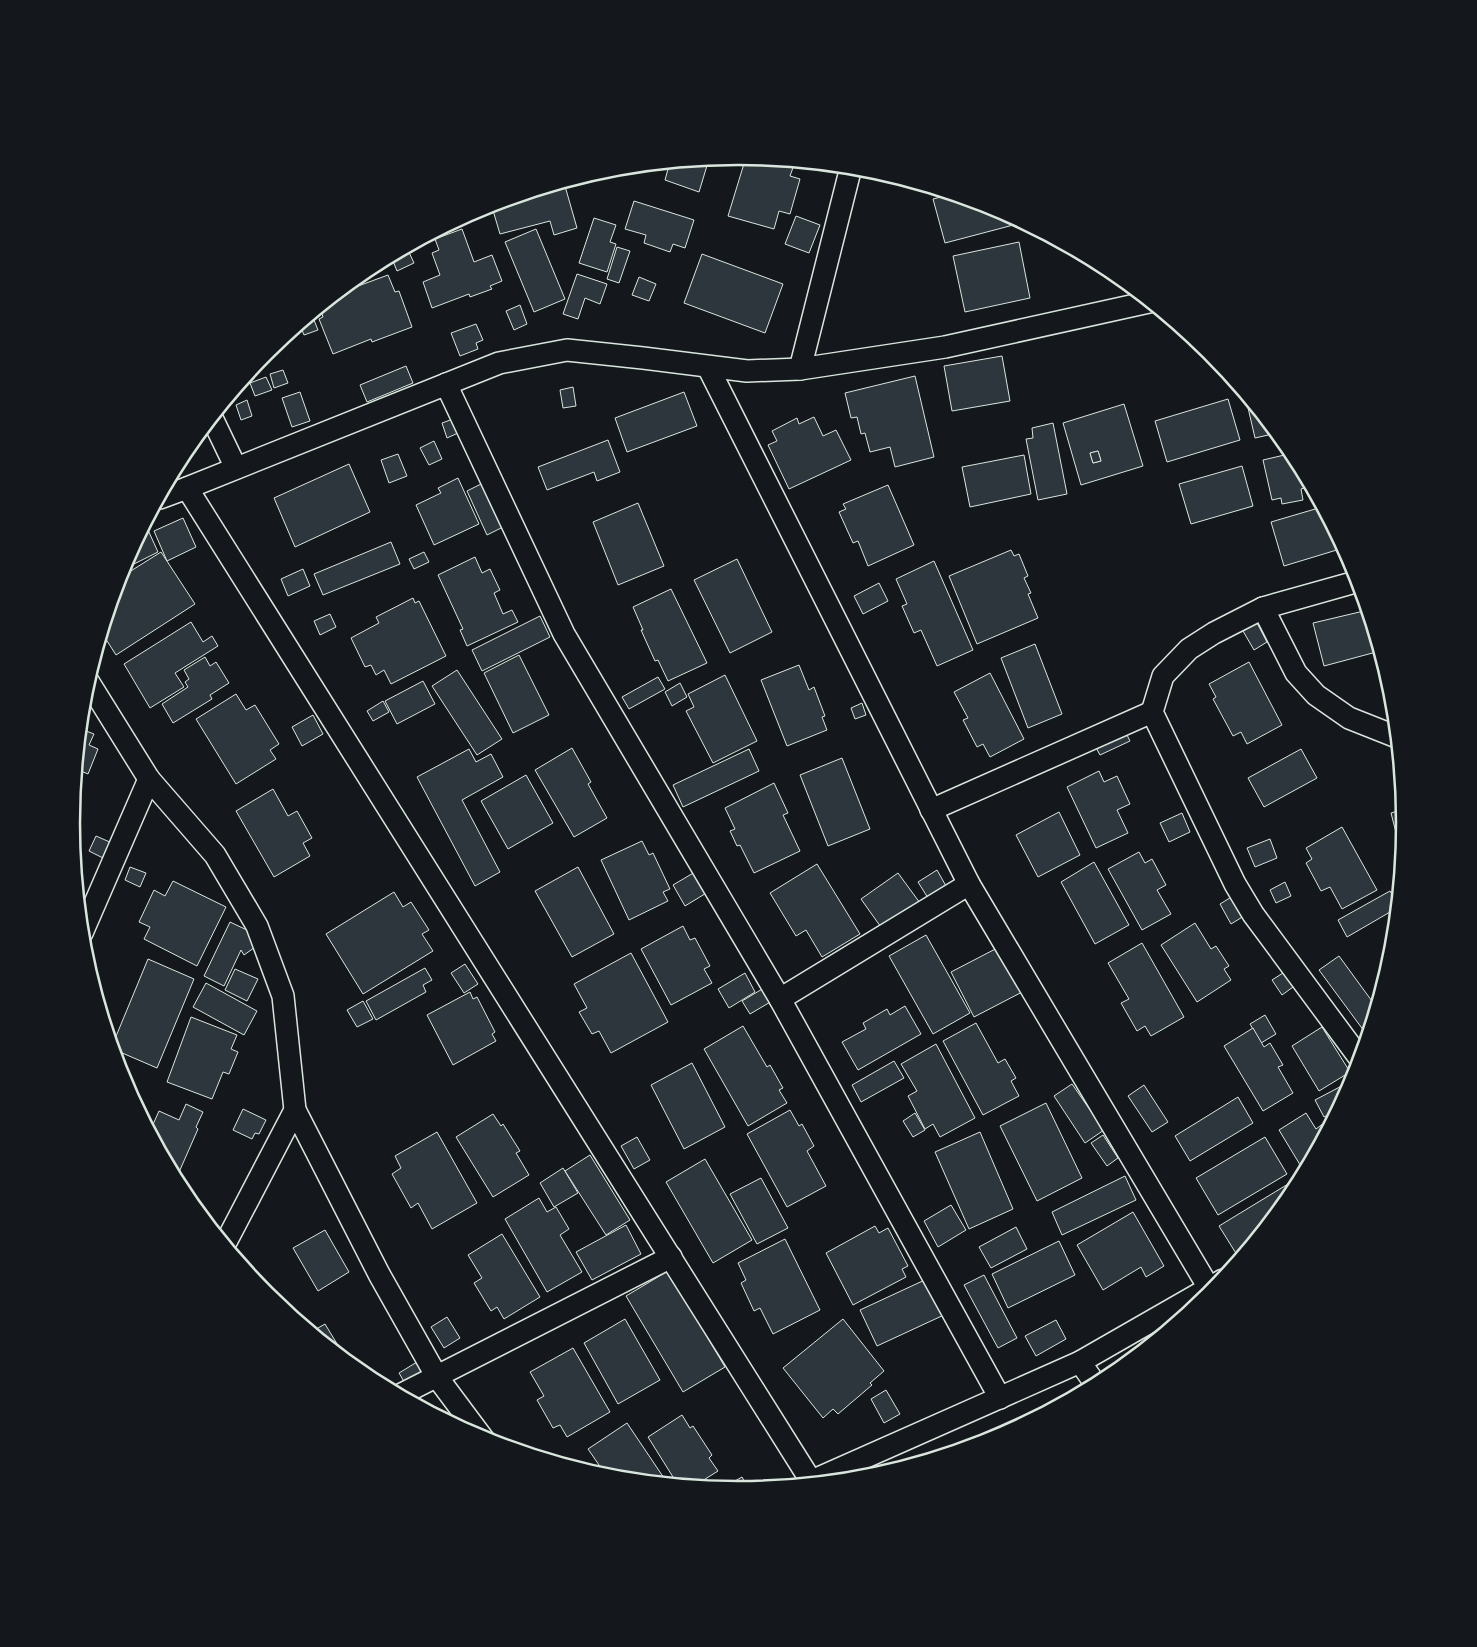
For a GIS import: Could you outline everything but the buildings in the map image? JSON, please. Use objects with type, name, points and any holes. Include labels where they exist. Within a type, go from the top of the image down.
[{"type":"street","points":[[800,368],[848,175]]},
{"type":"street","points":[[167,495],[499,364],[567,350],[747,371],[800,368],[945,347],[1142,304]]},
{"type":"street","points":[[708,367],[969,884],[1213,1279]]},
{"type":"street","points":[[446,384],[564,634],[780,999],[1000,1398]]},
{"type":"street","points":[[215,424],[236,468]]},
{"type":"street","points":[[187,488],[671,1257],[805,1478]]},
{"type":"street","points":[[1351,583],[1264,608],[1214,633],[1189,649],[1163,676],[1152,712],[1235,884],[1253,914],[1355,1053]]},
{"type":"street","points":[[1264,608],[1296,673],[1316,695],[1349,718],[1390,733]]},
{"type":"street","points":[[94,691],[149,779],[215,855],[257,926],[283,996],[295,1110],[380,1274],[437,1377],[473,1426]]},
{"type":"street","points":[[931,810],[1152,712]]},
{"type":"street","points":[[88,920],[149,779]]},
{"type":"street","points":[[780,999],[969,884]]},
{"type":"street","points":[[228,1239],[295,1110]]},
{"type":"street","points":[[406,1392],[671,1257]]},
{"type":"street","points":[[854,1471],[1000,1398],[1080,1362],[1199,1294]]},
{"type":"street","points":[[1080,1362],[1092,1379]]}]
